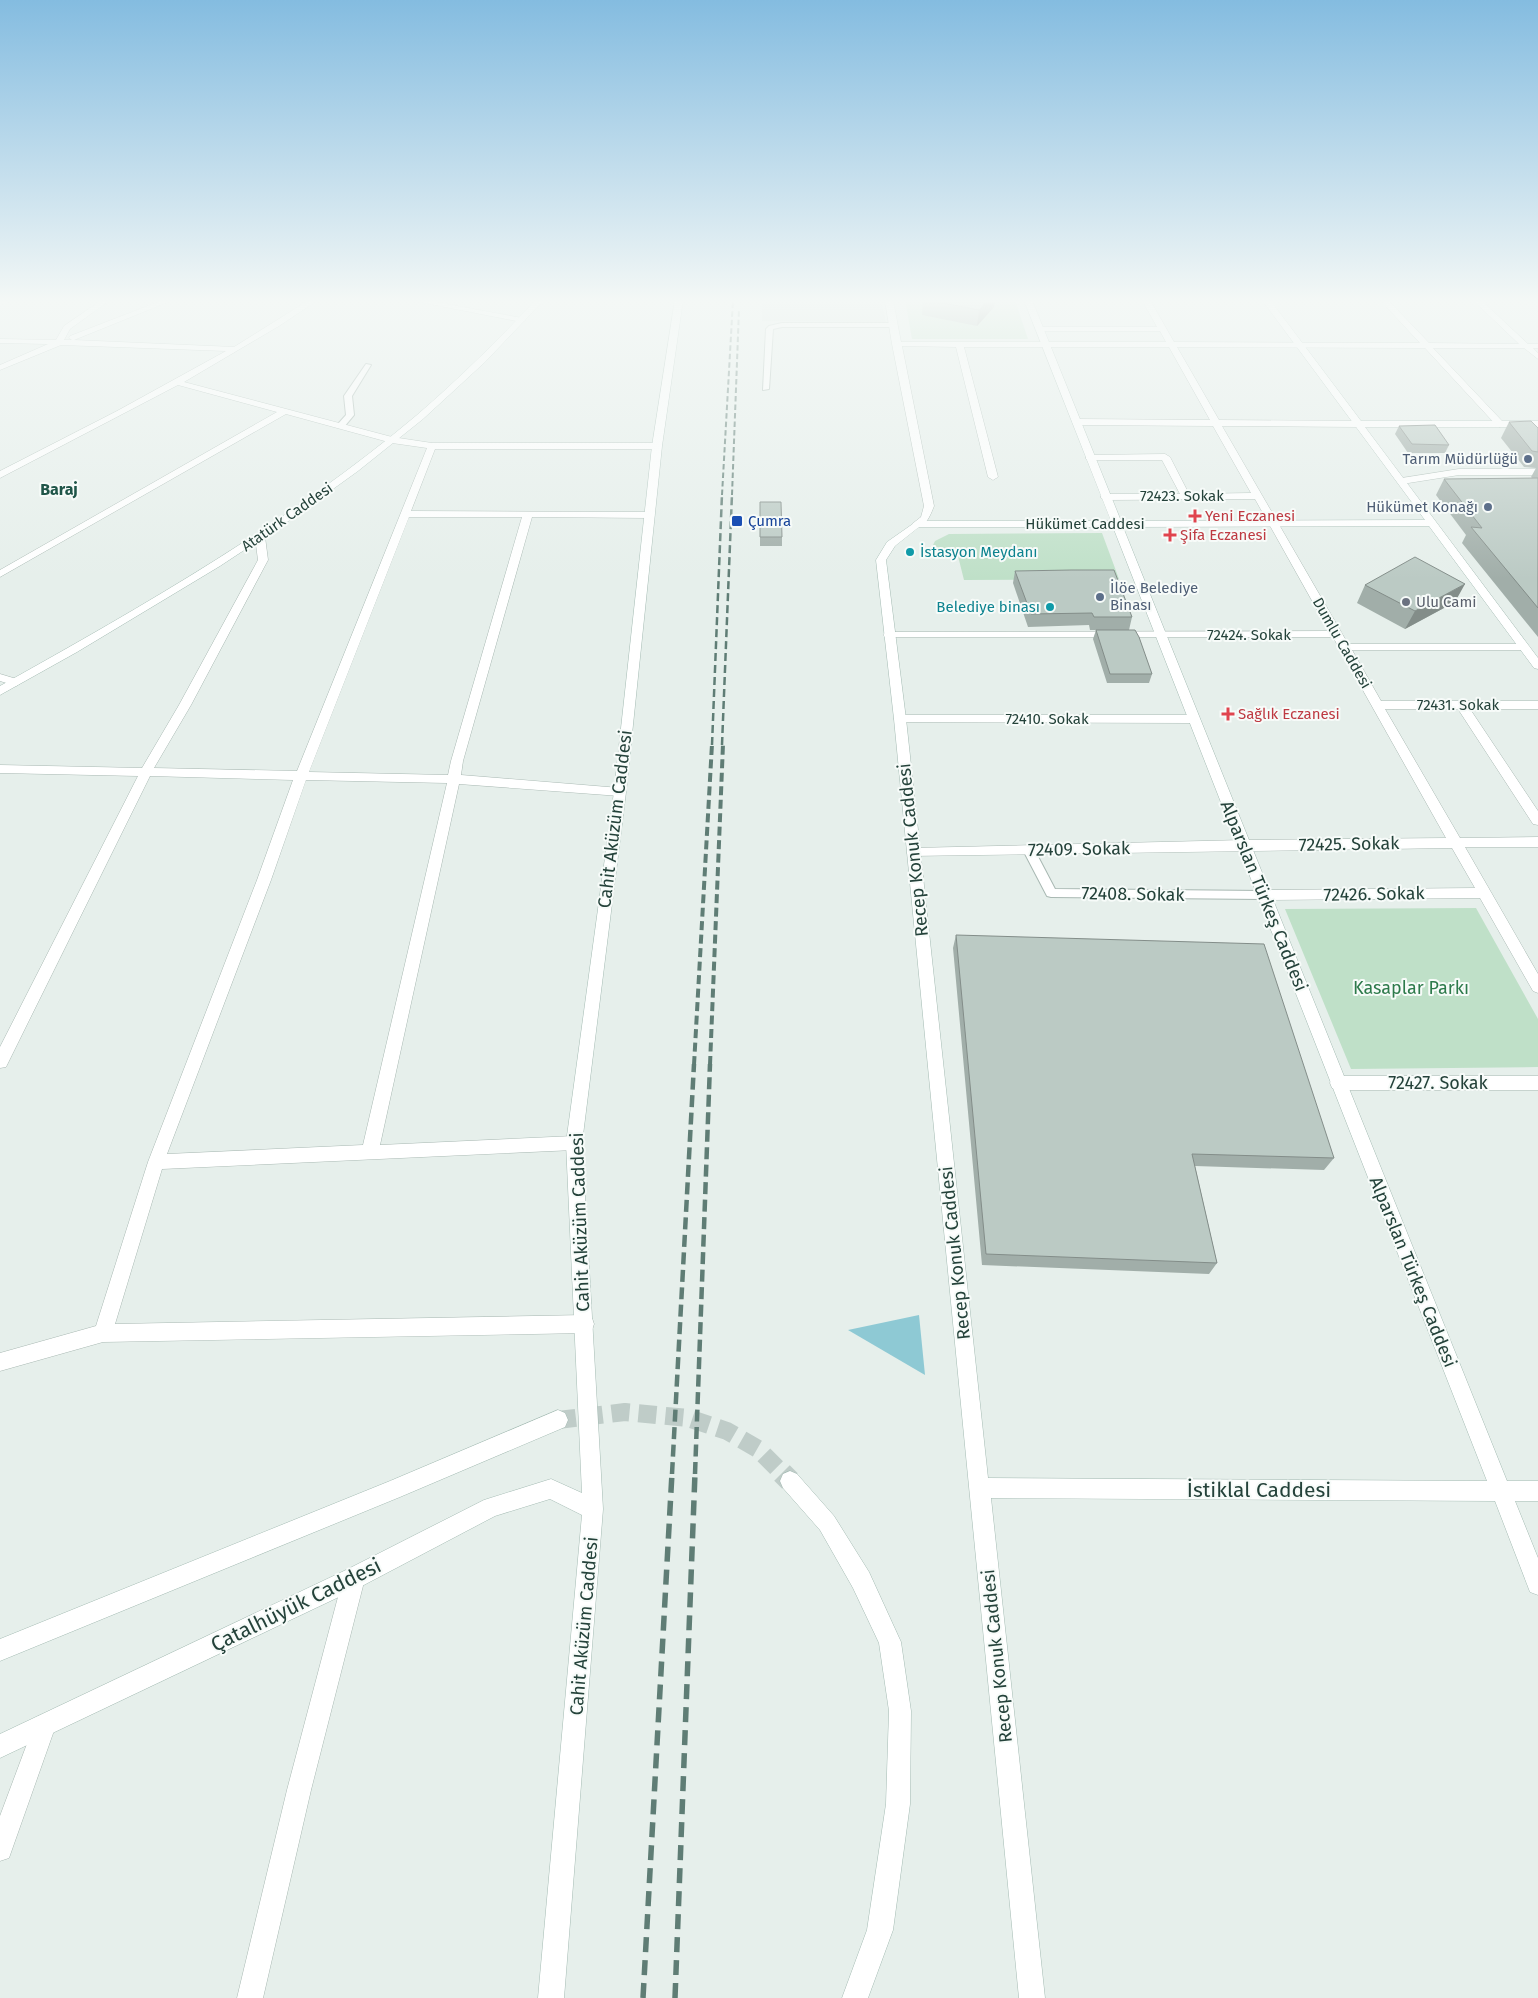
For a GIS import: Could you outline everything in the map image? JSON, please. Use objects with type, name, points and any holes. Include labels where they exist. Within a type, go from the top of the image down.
[{"type":"street","points":[[0,475],[154,393]]},
{"type":"street","points":[[218,393],[392,440],[432,446],[657,446]]},
{"type":"street","name":"Atatürk Caddesi","points":[[0,691],[134,615],[260,537],[392,440],[445,393]]},
{"type":"street","name":"Cahit Aküzüm Caddesi","points":[[551,1998],[593,1509],[585,1324],[577,1225],[574,1143],[620,792],[657,446],[665,393]]},
{"type":"street","points":[[906,393],[929,506],[925,518],[917,524]]},
{"type":"street","points":[[971,393],[992,477]]},
{"type":"street","name":"Alparslan Türkeş Caddesi","points":[[1065,393],[1263,896],[1538,1584]]},
{"type":"street","name":"Dumlu Caddesi","points":[[1199,393],[1538,987]]},
{"type":"street","points":[[1336,393],[1536,662]]},
{"type":"street","points":[[1471,393],[1500,424]]},
{"type":"street","points":[[0,574],[285,411]]},
{"type":"street","points":[[1076,422],[1538,424]]},
{"type":"street","points":[[103,1333],[156,1162],[264,880],[301,776],[432,446]]},
{"type":"street","points":[[1090,457],[1165,457],[1186,496]]},
{"type":"street","points":[[1402,481],[1459,472],[1538,472]]},
{"type":"street","name":"72423. Sokak","points":[[1105,497],[1259,496]]},
{"type":"street","points":[[405,514],[650,515]]},
{"type":"street","points":[[370,1152],[454,779],[456,761],[528,514]]},
{"type":"street","name":"Hükümet Caddesi","points":[[917,524],[1433,523]]},
{"type":"street","name":"Recep Konuk Caddesi","points":[[917,524],[891,544],[880,560],[900,720],[1032,1998]]},
{"type":"street","points":[[0,1062],[146,772],[185,705],[263,560],[260,537]]},
{"type":"street","name":"72424. Sokak","points":[[889,635],[1337,634]]},
{"type":"street","points":[[1344,647],[1524,647]]},
{"type":"street","points":[[0,677],[16,682]]},
{"type":"street","name":"72431. Sokak","points":[[1377,705],[1538,705]]},
{"type":"street","points":[[1462,705],[1538,821]]},
{"type":"street","name":"72410. Sokak","points":[[900,720],[1193,719]]},
{"type":"street","points":[[2,772],[146,772],[454,779],[620,792]]},
{"type":"street","name":"72425. Sokak","points":[[1244,845],[1538,842]]},
{"type":"street","name":"72409. Sokak","points":[[914,853],[1244,845]]},
{"type":"street","name":"72426. Sokak","points":[[1263,896],[1485,893]]},
{"type":"street","name":"72427. Sokak","points":[[1338,1083],[1538,1083]]},
{"type":"street","points":[[156,1162],[574,1143]]},
{"type":"street","points":[[0,1362],[103,1333],[585,1324]]},
{"type":"street","points":[[0,1650],[393,1490],[558,1420]]},
{"type":"street","points":[[790,1481],[827,1523],[861,1580],[890,1642],[900,1711],[898,1804],[880,1930],[855,1998]]},
{"type":"street","name":"İstiklal Caddesi","points":[[980,1488],[1538,1491]]},
{"type":"street","name":"Çatalhüyük Caddesi","points":[[0,1746],[354,1578],[491,1507],[551,1489],[593,1509]]},
{"type":"street","points":[[250,1998],[299,1790],[354,1578]]},
{"type":"street","points":[[0,1849],[45,1725]]},
{"type":"lane","points":[[341,425],[350,415],[348,396],[350,393]]},
{"type":"lane","name":"72408. Sokak","points":[[1029,850],[1051,893],[1263,896]]},
{"type":"green space","points":[[1102,533],[1119,579],[964,580],[958,556],[929,553],[935,541],[949,534]]},
{"type":"green space","name":"Kasaplar Parkı","points":[[1476,908],[1538,1019],[1538,1067],[1351,1069],[1285,909]]},
{"type":"water","points":[[919,1315],[925,1375],[848,1330]]},
{"type":"building","points":[[1531,421],[1538,428],[1538,452],[1532,451],[1509,422]]},
{"type":"building","points":[[1435,425],[1449,445],[1412,444],[1399,426]]},
{"type":"building","points":[[1538,478],[1538,608],[1471,527],[1482,528],[1444,479]]},
{"type":"building","name":"Çumra","points":[[760,502],[781,502],[782,537],[760,537]]},
{"type":"building","points":[[1415,557],[1465,584],[1415,611],[1365,585]]},
{"type":"building","points":[[1114,570],[1132,617],[1094,617],[1092,613],[1031,614],[1015,571]]},
{"type":"building","points":[[1096,630],[1135,630],[1152,674],[1110,674]]},
{"type":"building","points":[[956,935],[1264,944],[1334,1158],[1192,1154],[1217,1263],[986,1254]]},
{"type":"tunnel","points":[[558,1420],[625,1412],[688,1418],[727,1431],[758,1449],[790,1481]]},
{"type":"railway","points":[[722,495],[728,393]]},
{"type":"railway","points":[[732,495],[736,393]]},
{"type":"railway","points":[[712,745],[722,494]]},
{"type":"railway","points":[[722,745],[732,494]]},
{"type":"railway","points":[[694,1065],[712,744]]},
{"type":"railway","points":[[710,1065],[723,744]]},
{"type":"railway","points":[[672,1474],[694,1064]]},
{"type":"railway","points":[[695,1474],[710,1064]]},
{"type":"railway","points":[[643,1998],[672,1473]]},
{"type":"railway","points":[[675,1998],[695,1473]]},
{"type":"place","name":"Tarım Müdürlüğü","points":[[1528,459]]},
{"type":"place","name":"Hükümet Konağı","points":[[1488,507]]},
{"type":"place","name":"Yeni Eczanesi","points":[[1195,516]]},
{"type":"place","name":"Çumra","points":[[737,521]]},
{"type":"place","name":"Şifa Eczanesi","points":[[1170,535]]},
{"type":"place","name":"İstasyon Meydanı","points":[[910,552]]},
{"type":"place","name":"İlöe Belediye Binası","points":[[1100,597]]},
{"type":"place","name":"Ulu Cami","points":[[1406,602]]},
{"type":"place","name":"Belediye binası","points":[[1050,607]]},
{"type":"place","name":"Sağlık Eczanesi","points":[[1228,714]]},
{"type":"district","name":"Baraj","points":[[59,489]]}]
